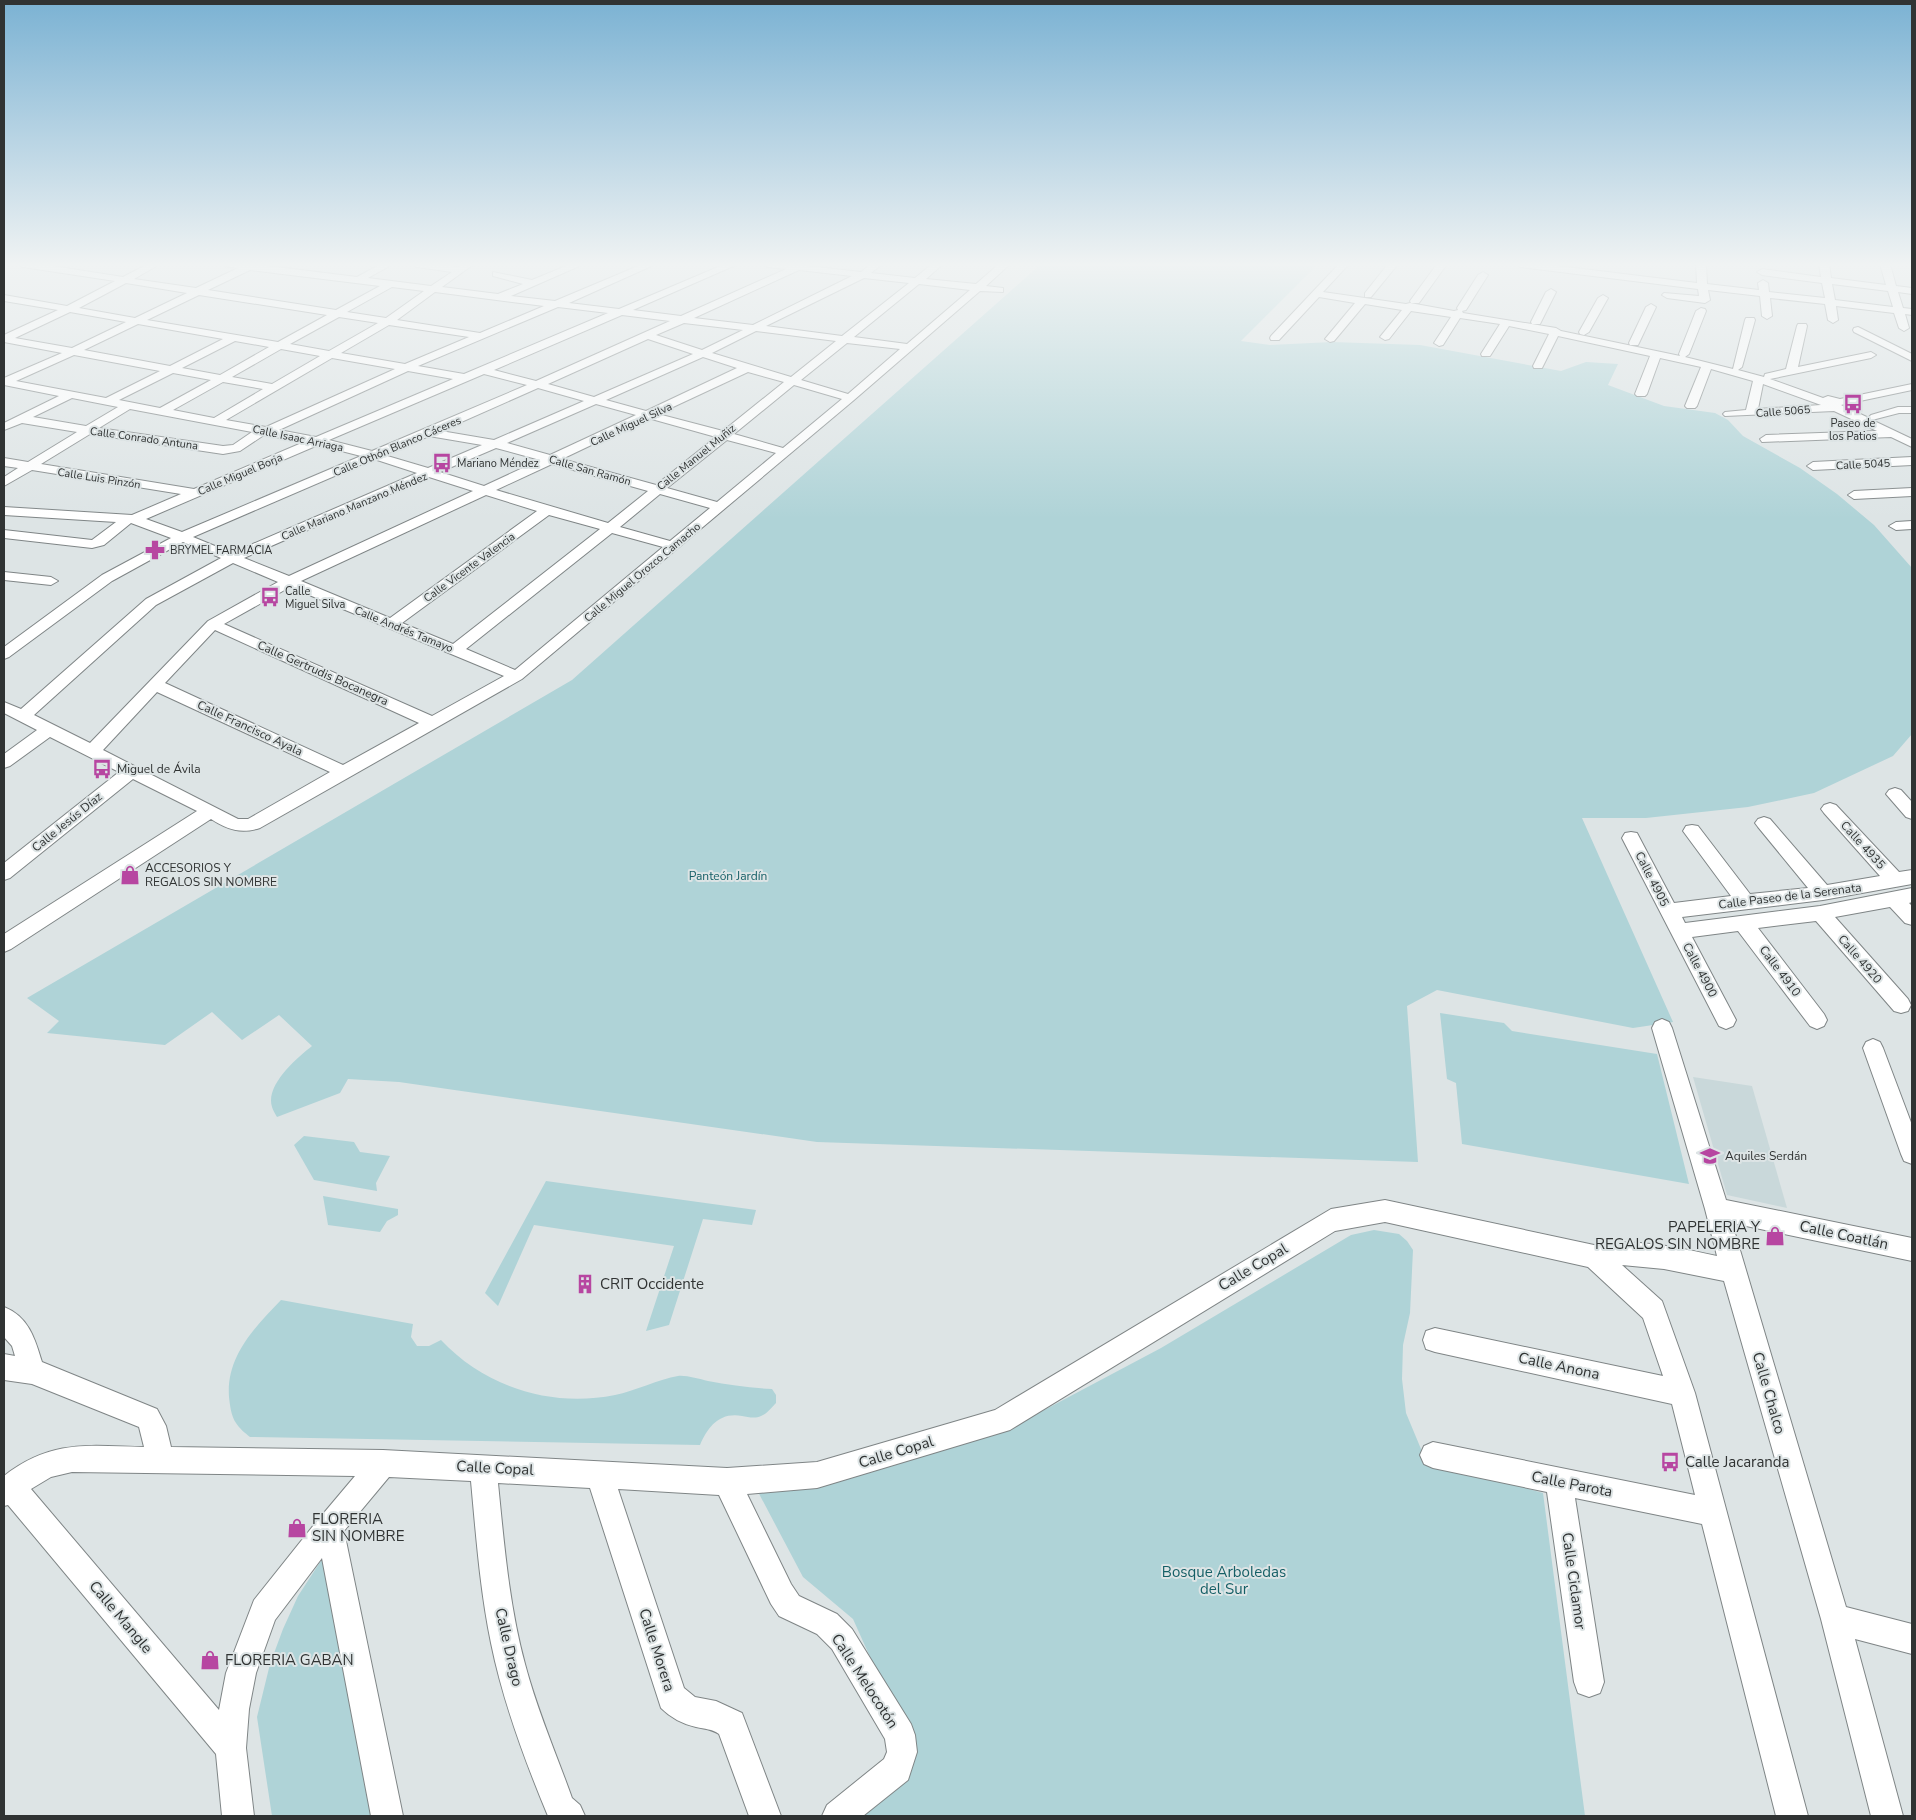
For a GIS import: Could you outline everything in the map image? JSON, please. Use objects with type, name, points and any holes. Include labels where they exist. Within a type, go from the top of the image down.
[{"type":"street","points":[[56,349],[274,388]]},
{"type":"street","points":[[4,382],[78,349]]},
{"type":"street","points":[[109,401],[211,349]]},
{"type":"street","points":[[163,411],[274,349]]},
{"type":"street","points":[[304,349],[466,378]]},
{"type":"street","points":[[218,422],[341,349]]},
{"type":"street","name":"Calle Conrado Antuna","points":[[21,419],[229,450],[265,431],[451,349]]},
{"type":"street","name":"Calle Miguel Borja","points":[[131,519],[533,349]]},
{"type":"street","name":"Calle Othón Blanco Cáceres","points":[[4,654],[107,578],[182,537],[376,456],[616,349]]},
{"type":"street","points":[[687,349],[850,398]]},
{"type":"street","name":"Calle Mariano Manzano Méndez","points":[[23,716],[151,602],[232,558],[432,473],[712,349]]},
{"type":"street","name":"Calle Manuel Muñiz","points":[[455,650],[610,528],[831,349]]},
{"type":"street","name":"Calle Miguel Orozco Camacho","points":[[211,811],[236,826],[244,827],[254,824],[517,676],[907,349]]},
{"type":"street","points":[[1486,354],[1489,349]]},
{"type":"street","points":[[1538,366],[1547,349]]},
{"type":"street","points":[[1637,349],[1764,378],[1874,416],[1912,434]]},
{"type":"street","points":[[1661,349],[1737,367],[1793,391],[1834,402],[1912,443]]},
{"type":"street","points":[[1684,354],[1686,349]]},
{"type":"street","points":[[1737,367],[1742,349]]},
{"type":"street","points":[[1791,372],[1797,349]]},
{"type":"street","points":[[1895,349],[1912,358]]},
{"type":"street","points":[[1641,394],[1656,353]]},
{"type":"street","points":[[1764,378],[1854,355],[1871,355]]},
{"type":"street","points":[[1691,406],[1707,365]]},
{"type":"street","name":"Calle Miguel Silva","points":[[92,751],[214,624],[288,582],[747,368]]},
{"type":"street","points":[[483,370],[785,452]]},
{"type":"street","points":[[1750,413],[1764,378]]},
{"type":"street","name":"Calle 5065","points":[[1729,414],[1834,402],[1912,379]]},
{"type":"street","name":"Calle Isaac Arriaga","points":[[4,382],[318,441],[376,456],[547,510],[673,546]]},
{"type":"street","points":[[1834,402],[1912,387]]},
{"type":"street","points":[[4,427],[72,394]]},
{"type":"street","points":[[4,482],[129,404]]},
{"type":"street","points":[[1874,416],[1898,410],[1912,410]]},
{"type":"street","name":"Calle San Ramón","points":[[430,432],[496,444],[720,507]]},
{"type":"street","points":[[1766,439],[1894,434]]},
{"type":"street","name":"Calle 5045","points":[[1813,466],[1912,461]]},
{"type":"street","name":"Calle Luis Pinzón","points":[[4,462],[195,493]]},
{"type":"street","points":[[1854,495],[1912,492]]},
{"type":"street","name":"Calle Vicente Valencia","points":[[391,624],[547,510]]},
{"type":"street","points":[[4,522],[10,511]]},
{"type":"street","name":"Calle Andrés Tamayo","points":[[10,511],[131,519],[182,537],[517,676]]},
{"type":"street","points":[[4,534],[92,544],[99,542],[131,519]]},
{"type":"street","points":[[1896,526],[1912,525]]},
{"type":"street","points":[[4,576],[51,581]]},
{"type":"street","name":"Calle Gertrudis Bocanegra","points":[[214,624],[432,723]]},
{"type":"street","name":"Calle Francisco Ayala","points":[[156,685],[344,772]]},
{"type":"street","points":[[4,707],[211,811]]},
{"type":"street","points":[[4,762],[49,729]]},
{"type":"street","name":"Calle Jesús Díaz","points":[[4,874],[131,771]]},
{"type":"street","points":[[1895,794],[1912,813]]},
{"type":"street","name":"Calle 4935","points":[[1830,809],[1904,888]]},
{"type":"street","points":[[4,944],[211,811]]},
{"type":"street","points":[[1764,823],[1822,894]]},
{"type":"street","points":[[1692,832],[1745,901]]},
{"type":"street","name":"Calle 4905","points":[[1631,838],[1673,920]]},
{"type":"street","points":[[1904,888],[1912,918]]},
{"type":"street","name":"Calle Paseo de la Serenata","points":[[1673,920],[1745,901],[1904,888]]},
{"type":"street","name":"Calle Paseo de la Serenata","points":[[1673,920],[1743,923],[1820,913],[1904,888]]},
{"type":"street","name":"Calle 4920","points":[[1820,913],[1901,1006]]},
{"type":"street","name":"Calle 4900","points":[[1673,920],[1726,1020]]},
{"type":"street","name":"Calle 4910","points":[[1743,923],[1817,1020]]},
{"type":"street","name":"Calle Chalco","points":[[1662,1028],[1717,1209],[1733,1271],[1835,1618],[1887,1816]]},
{"type":"street","points":[[1873,1048],[1912,1154]]},
{"type":"street","name":"Calle Coatlán","points":[[1717,1209],[1912,1249]]},
{"type":"street","name":"Calle Copal","points":[[7,1490],[46,1466],[60,1460],[383,1463],[727,1482],[817,1475],[1002,1420],[1331,1220],[1385,1211],[1594,1257],[1613,1252],[1631,1252],[1733,1271]]},
{"type":"street","points":[[1594,1257],[1642,1298],[1653,1310],[1682,1393],[1792,1816]]},
{"type":"street","points":[[4,1319],[23,1339],[32,1371]]},
{"type":"street","name":"Calle Anona","points":[[1436,1340],[1682,1393]]},
{"type":"street","points":[[4,1367],[32,1371],[148,1418],[153,1426],[160,1460]]},
{"type":"street","name":"Calle Parota","points":[[1433,1454],[1712,1512]]},
{"type":"street","points":[[238,1816],[231,1748],[234,1708],[241,1672],[264,1610],[278,1589],[329,1525],[383,1463]]},
{"type":"street","name":"Calle Drago","points":[[484,1468],[494,1582],[505,1643],[522,1703],[560,1808],[569,1816]]},
{"type":"street","name":"Calle Morera","points":[[598,1474],[672,1696],[680,1707],[690,1712],[717,1716],[731,1724],[765,1816]]},
{"type":"street","name":"Calle Ciclamor","points":[[1559,1481],[1589,1682]]},
{"type":"street","name":"Calle Melocotón","points":[[727,1482],[781,1594],[789,1606],[800,1613],[827,1624],[842,1639],[900,1734],[902,1752],[897,1769]]},
{"type":"street","name":"Calle Mangle","points":[[7,1490],[231,1748]]},
{"type":"street","points":[[329,1525],[387,1816]]},
{"type":"street","points":[[1835,1618],[1912,1639]]},
{"type":"street","points":[[838,1816],[897,1769]]},
{"type":"shaded area","points":[[1693,1077],[1752,1086],[1787,1208],[1727,1195]]},
{"type":"green space","name":"Panteón Jardín","points":[[945,349],[1441,349],[1561,371],[1586,362],[1618,364],[1608,385],[1664,406],[1715,413],[1728,420],[1743,436],[1800,468],[1837,494],[1874,525],[1912,568],[1912,734],[1893,756],[1814,793],[1748,807],[1646,818],[1582,818],[1673,1022],[1633,1028],[1437,990],[1407,1006],[1418,1162],[817,1142],[399,1082],[348,1079],[340,1093],[277,1117],[272,1107],[273,1090],[291,1065],[312,1046],[279,1015],[242,1040],[212,1012],[165,1045],[47,1033],[59,1021],[27,998],[572,680]]},
{"type":"green space","points":[[1440,1013],[1504,1023],[1512,1031],[1657,1054],[1689,1184],[1462,1144],[1456,1083],[1447,1079]]},
{"type":"green space","points":[[304,1136],[354,1142],[360,1152],[390,1156],[376,1183],[377,1191],[314,1180],[294,1145]]},
{"type":"green space","points":[[546,1181],[756,1210],[752,1225],[703,1219],[669,1325],[646,1331],[674,1246],[534,1225],[498,1306],[485,1293]]},
{"type":"green space","points":[[323,1196],[398,1209],[398,1215],[387,1221],[380,1232],[328,1225]]},
{"type":"green space","name":"Bosque Arboledas del Sur","points":[[1374,1230],[1399,1234],[1413,1250],[1410,1313],[1403,1345],[1402,1379],[1406,1413],[1426,1461],[1543,1493],[1585,1816],[848,1816],[902,1772],[905,1735],[853,1619],[803,1577],[756,1488],[869,1473],[1003,1432],[1161,1348],[1351,1235]]},
{"type":"green space","points":[[281,1300],[413,1324],[411,1337],[417,1346],[429,1346],[441,1340],[458,1356],[478,1370],[520,1390],[543,1396],[567,1399],[615,1395],[681,1376],[732,1385],[772,1389],[776,1395],[776,1403],[759,1417],[752,1418],[734,1415],[715,1422],[700,1445],[250,1437],[237,1425],[232,1414],[229,1382],[232,1368],[244,1343]]},
{"type":"green space","points":[[326,1553],[377,1816],[272,1816],[257,1717],[270,1664],[283,1629],[298,1596]]},
{"type":"place","name":"Paseo de los Patios","points":[[1853,404]]},
{"type":"place","name":"Mariano Méndez","points":[[442,463]]},
{"type":"place","name":"BRYMEL FARMACIA","points":[[155,550]]},
{"type":"place","name":"Calle Miguel Silva","points":[[270,597]]},
{"type":"place","name":"Miguel de Ávila","points":[[102,769]]},
{"type":"place","name":"ACCESORIOS Y REGALOS SIN NOMBRE","points":[[130,875]]},
{"type":"place","name":"Aquiles Serdán","points":[[1710,1156]]},
{"type":"place","name":"PAPELERIA Y REGALOS SIN NOMBRE","points":[[1775,1236]]},
{"type":"place","name":"CRIT Occidente","points":[[585,1284]]},
{"type":"place","name":"Calle Jacaranda","points":[[1670,1462]]},
{"type":"place","name":"FLORERIA SIN NOMBRE","points":[[297,1528]]},
{"type":"place","name":"FLORERIA GABAN","points":[[210,1660]]}]
